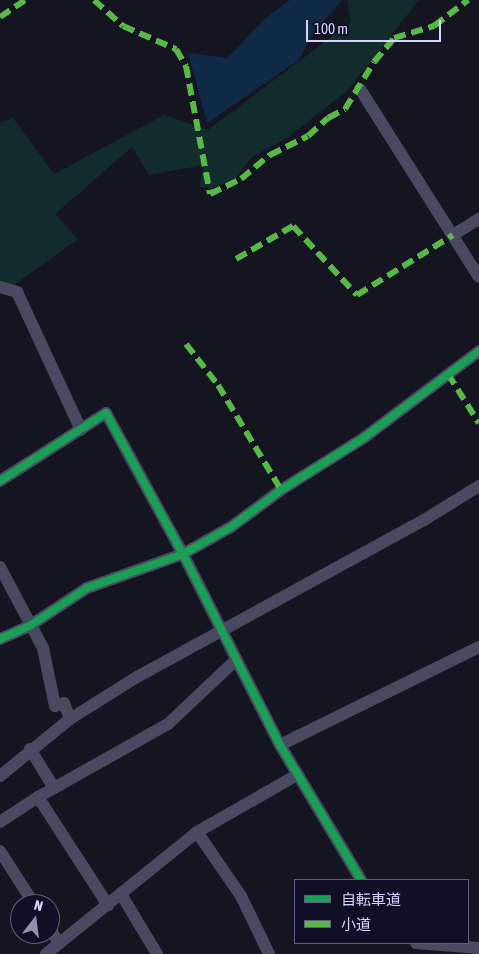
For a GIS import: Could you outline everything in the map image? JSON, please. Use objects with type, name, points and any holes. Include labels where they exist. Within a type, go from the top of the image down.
[{"type":"street","points":[[360,89],[479,277]]},
{"type":"street","points":[[452,235],[479,219]]},
{"type":"street","points":[[0,287],[17,292],[81,430]]},
{"type":"street","points":[[0,639],[31,625],[87,588],[183,554],[231,527],[281,490],[365,436],[479,351]]},
{"type":"street","points":[[0,482],[106,414],[183,554],[280,745],[360,879]]},
{"type":"street","points":[[0,776],[30,749],[70,719],[222,630],[424,520],[479,486]]},
{"type":"street","points":[[0,567],[43,648],[55,706],[64,703],[70,719]]},
{"type":"street","points":[[280,745],[479,647]]},
{"type":"street","points":[[0,822],[38,797],[168,724],[236,660]]},
{"type":"street","points":[[30,749],[54,788]]},
{"type":"street","points":[[60,942],[197,832],[297,775]]},
{"type":"street","points":[[38,797],[108,905]]},
{"type":"street","points":[[197,832],[241,896],[269,954]]},
{"type":"street","points":[[0,851],[28,894]]},
{"type":"street","points":[[121,894],[157,954]]},
{"type":"street","points":[[417,947],[476,947],[479,935]]},
{"type":"street","points":[[46,954],[58,944]]},
{"type":"green space","points":[[347,0],[419,0],[347,91],[287,138],[252,157],[236,178],[213,188],[199,187],[204,165],[149,175],[132,147],[55,214],[78,239],[0,295],[0,123],[13,118],[54,174],[164,115],[208,130],[351,22]]},
{"type":"water","points":[[290,0],[343,0],[315,30],[299,60],[207,123],[188,53],[227,58],[268,16]]},
{"type":"marked path","points":[[0,17],[25,0]]},
{"type":"marked path","points":[[94,0],[123,26],[176,49],[186,66],[210,194],[241,179],[270,155],[308,136],[328,118],[345,109],[374,62],[394,38],[434,26],[468,0]]},
{"type":"marked path","points":[[236,259],[293,226],[357,295],[453,235]]},
{"type":"marked path","points":[[186,344],[218,385],[281,490]]},
{"type":"marked path","points":[[448,374],[479,423]]},
{"type":"cycle path","points":[[0,639],[31,625],[87,588],[183,554],[231,527],[281,490],[365,437],[479,351]]},
{"type":"cycle path","points":[[0,481],[106,413],[183,554],[280,745],[360,879]]}]
